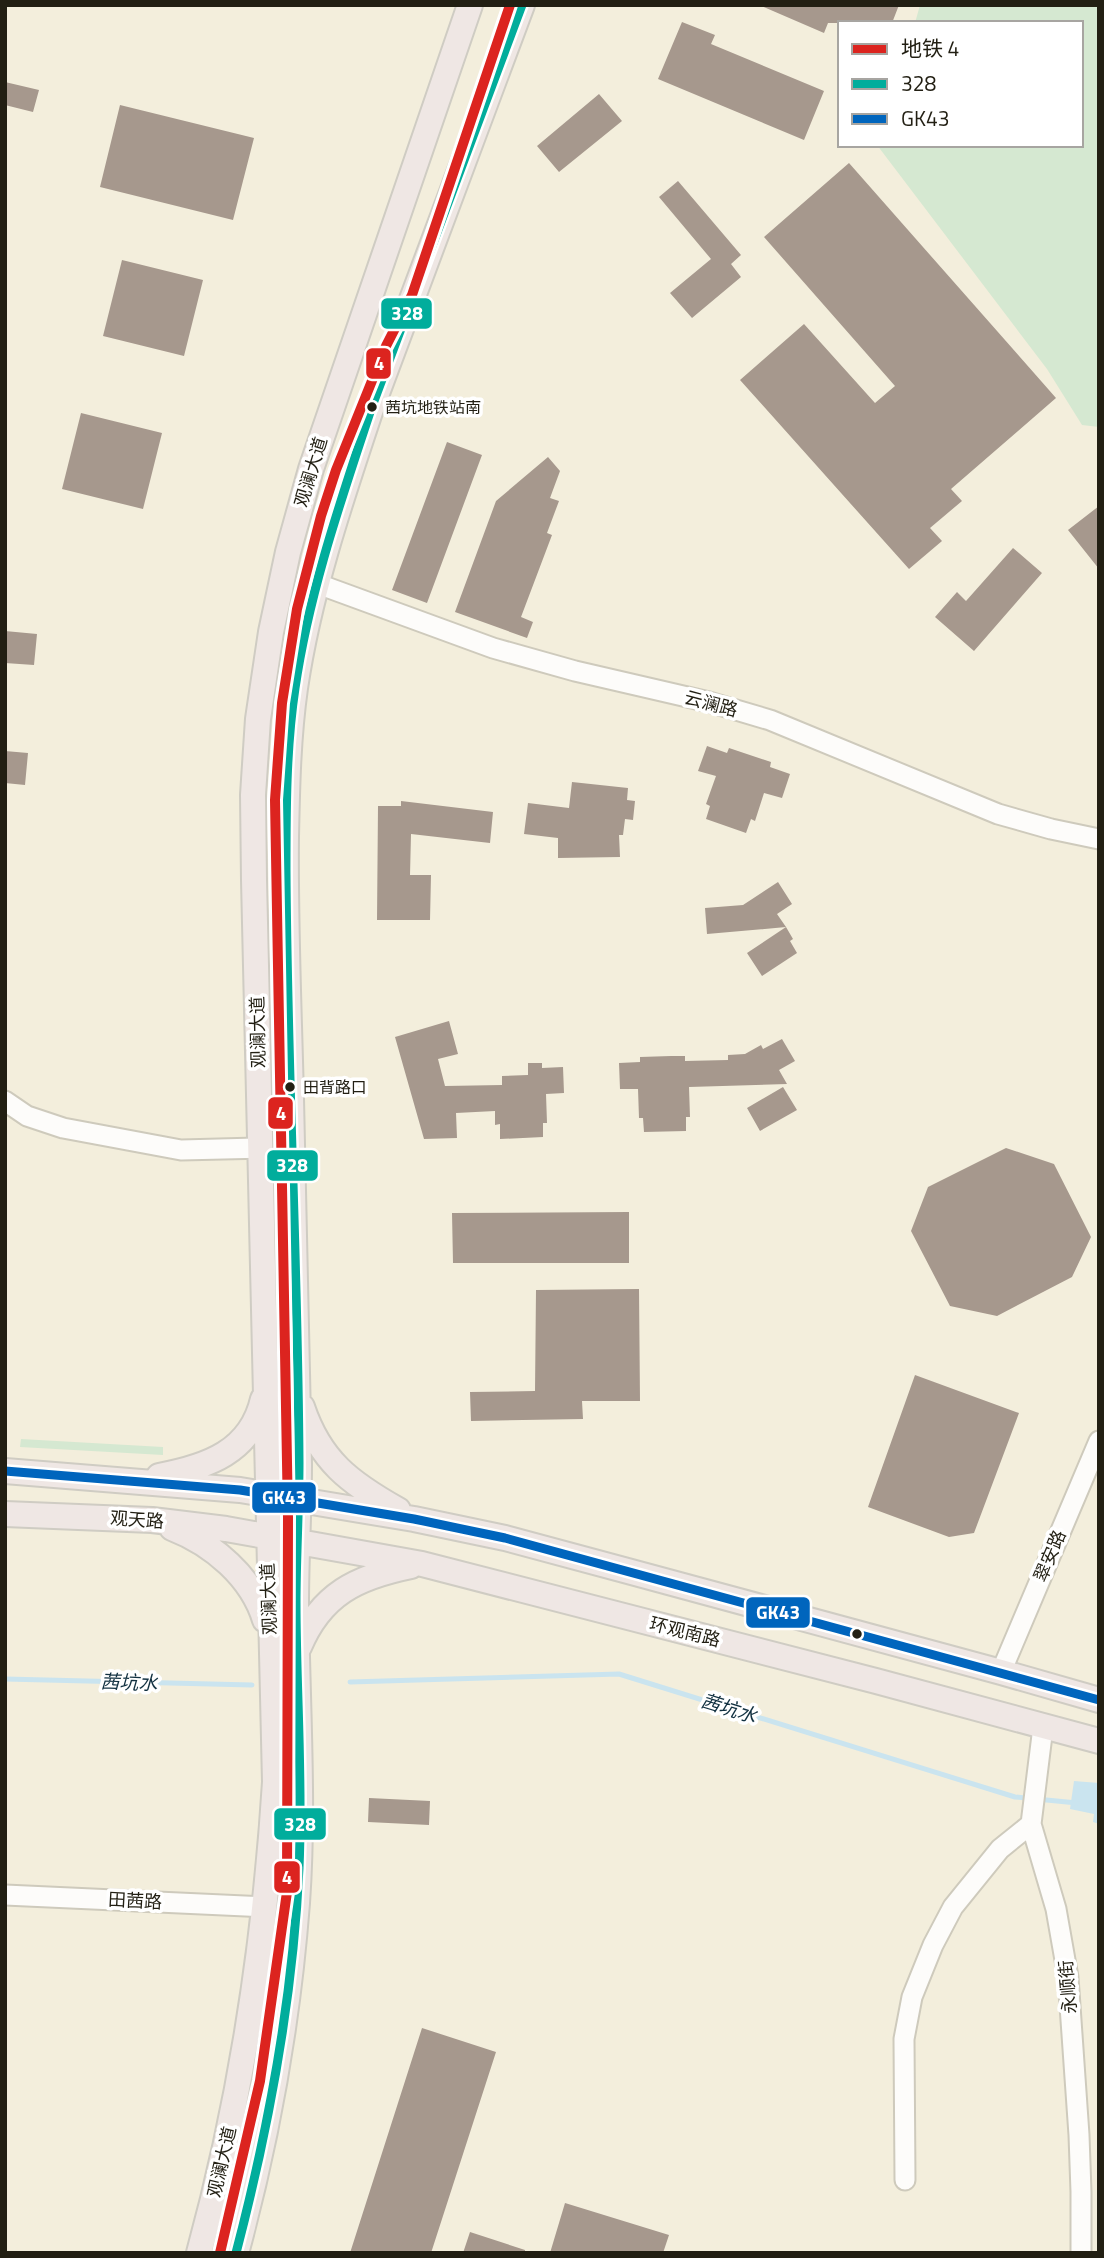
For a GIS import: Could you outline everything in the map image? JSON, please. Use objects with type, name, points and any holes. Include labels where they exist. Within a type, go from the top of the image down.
[{"type":"main road","name":"观澜大道","points":[[199,2253],[219,2182],[252,2014],[265,1907],[275,1782],[267,1535],[253,794],[258,719],[271,632],[288,552],[311,469],[470,5]]},
{"type":"main road","name":"观澜大道","points":[[236,2253],[253,2190],[270,2108],[297,1905],[300,1787],[296,1654],[299,1541],[286,886],[289,747],[295,686],[317,584],[371,408],[522,5]]},
{"type":"main road","points":[[122,1480],[175,1473],[232,1451],[253,1425],[266,1385]]},
{"type":"main road","points":[[297,1392],[311,1430],[323,1450],[346,1477],[365,1492],[414,1519]]},
{"type":"main road","points":[[5,1471],[267,1493],[505,1538],[1001,1671],[1087,1697]]},
{"type":"main road","name":"观天路","points":[[5,1514],[152,1520],[267,1535]]},
{"type":"main road","points":[[152,1520],[186,1533],[210,1548],[235,1570],[255,1595],[271,1638]]},
{"type":"main road","name":"环观南路","points":[[267,1535],[422,1564],[1099,1741]]},
{"type":"main road","points":[[296,1654],[311,1622],[329,1600],[362,1580],[389,1570],[422,1564]]},
{"type":"street","name":"云澜路","points":[[317,584],[493,648],[770,720],[998,814],[1099,839]]},
{"type":"street","points":[[5,1101],[27,1116],[63,1128],[181,1150],[261,1148]]},
{"type":"street","name":"翠安路","points":[[1001,1671],[1099,1441]]},
{"type":"street","name":"永顺街","points":[[1043,1727],[1031,1818],[1056,1909],[1068,1977],[1080,2158],[1081,2253]]},
{"type":"street","points":[[905,2180],[904,2039],[912,1997],[933,1945],[953,1907],[1000,1849],[1031,1818]]},
{"type":"street","name":"田茜路","points":[[5,1895],[265,1907]]},
{"type":"green space","points":[[920,5],[1099,5],[1099,427],[1082,425],[1047,369],[879,147],[1083,147],[1083,21],[916,21]]},
{"type":"green space","points":[[21,1439],[163,1447],[163,1455],[20,1447]]},
{"type":"water","points":[[1074,1781],[1099,1783],[1099,1824],[1093,1822],[1094,1814],[1070,1809]]},
{"type":"building","points":[[759,5],[899,5],[893,21],[838,21],[828,23],[824,33]]},
{"type":"building","points":[[682,22],[715,35],[711,44],[824,91],[804,140],[658,79]]},
{"type":"building","points":[[5,82],[39,90],[33,112],[5,105]]},
{"type":"building","points":[[599,94],[622,121],[559,172],[537,146]]},
{"type":"building","points":[[120,105],[254,138],[233,220],[100,187]]},
{"type":"building","points":[[849,163],[1056,398],[951,489],[962,501],[930,528],[942,541],[909,569],[740,380],[804,324],[875,403],[895,386],[764,237]]},
{"type":"building","points":[[678,181],[741,255],[731,264],[741,277],[692,318],[670,293],[711,259],[659,197]]},
{"type":"building","points":[[122,260],[203,280],[184,356],[103,336]]},
{"type":"building","points":[[81,413],[162,433],[143,509],[62,489]]},
{"type":"building","points":[[447,442],[482,455],[427,603],[392,590]]},
{"type":"building","points":[[548,457],[560,471],[550,498],[559,501],[547,533],[552,535],[521,617],[533,622],[527,638],[455,612],[496,501]]},
{"type":"building","points":[[1099,506],[1099,569],[1068,530]]},
{"type":"building","points":[[1013,548],[1042,573],[974,651],[935,617],[957,592],[966,601]]},
{"type":"building","points":[[5,631],[37,634],[34,665],[5,663]]},
{"type":"building","points":[[707,746],[727,753],[729,748],[771,762],[770,767],[790,774],[782,798],[764,793],[755,821],[751,819],[746,833],[706,819],[710,806],[706,804],[716,776],[698,771]]},
{"type":"building","points":[[5,751],[28,753],[25,785],[5,783]]},
{"type":"building","points":[[572,782],[628,788],[627,800],[635,801],[633,820],[625,819],[623,835],[619,835],[620,857],[558,858],[558,838],[524,834],[528,803],[569,808]]},
{"type":"building","points":[[401,801],[493,812],[490,843],[411,834],[410,875],[431,875],[430,920],[377,920],[378,806],[401,806]]},
{"type":"building","points":[[778,882],[792,904],[777,914],[786,927],[707,934],[705,908],[743,905]]},
{"type":"building","points":[[786,927],[797,953],[762,976],[747,953]]},
{"type":"building","points":[[449,1021],[458,1054],[438,1059],[445,1086],[502,1085],[502,1076],[528,1075],[528,1063],[542,1063],[542,1068],[563,1067],[564,1093],[546,1094],[547,1123],[543,1123],[543,1137],[500,1139],[500,1124],[495,1125],[495,1111],[456,1113],[457,1138],[424,1139],[395,1037]]},
{"type":"building","points":[[782,1039],[795,1061],[779,1070],[787,1084],[689,1087],[690,1117],[686,1117],[686,1131],[644,1132],[643,1118],[639,1118],[638,1089],[620,1089],[619,1063],[640,1062],[640,1057],[671,1056],[685,1056],[685,1061],[728,1060],[728,1055],[745,1054],[761,1045],[763,1049]]},
{"type":"building","points":[[783,1087],[797,1110],[760,1131],[747,1108]]},
{"type":"building","points":[[1006,1148],[1054,1164],[1091,1237],[1072,1277],[997,1316],[950,1306],[911,1231],[928,1187]]},
{"type":"building","points":[[629,1212],[629,1263],[453,1263],[452,1213]]},
{"type":"building","points":[[639,1289],[640,1401],[582,1401],[583,1419],[471,1421],[470,1392],[535,1391],[536,1290]]},
{"type":"building","points":[[915,1375],[1019,1413],[974,1533],[949,1537],[868,1507]]},
{"type":"building","points":[[369,1798],[430,1801],[429,1825],[368,1822]]},
{"type":"building","points":[[422,2028],[496,2052],[431,2253],[350,2253]]},
{"type":"building","points":[[565,2203],[669,2235],[663,2253],[550,2253]]},
{"type":"building","points":[[470,2232],[525,2250],[525,2253],[463,2253]]},
{"type":"waterway","name":"茜坑水","points":[[350,1682],[619,1674],[1015,1797],[1077,1803]]},
{"type":"waterway","name":"茜坑水","points":[[5,1679],[252,1685]]},
{"type":"metro line","name":"4","points":[[220,2253],[260,2081],[287,1892],[288,1517],[275,800],[282,703],[297,609],[336,470],[386,346],[412,295],[510,5]]},
{"type":"transit line","name":"328","points":[[236,2253],[278,2062],[291,1965],[299,1868],[296,1603],[298,1389],[286,870],[287,779],[292,711],[309,617],[348,477],[522,5]]},
{"type":"transit line","name":"GK43","points":[[5,1471],[240,1490],[414,1519],[505,1538],[1099,1700]]},
{"type":"place","name":"茜坑地铁站南","points":[[372,407]]},
{"type":"place","name":"田背路口","points":[[290,1087]]}]
